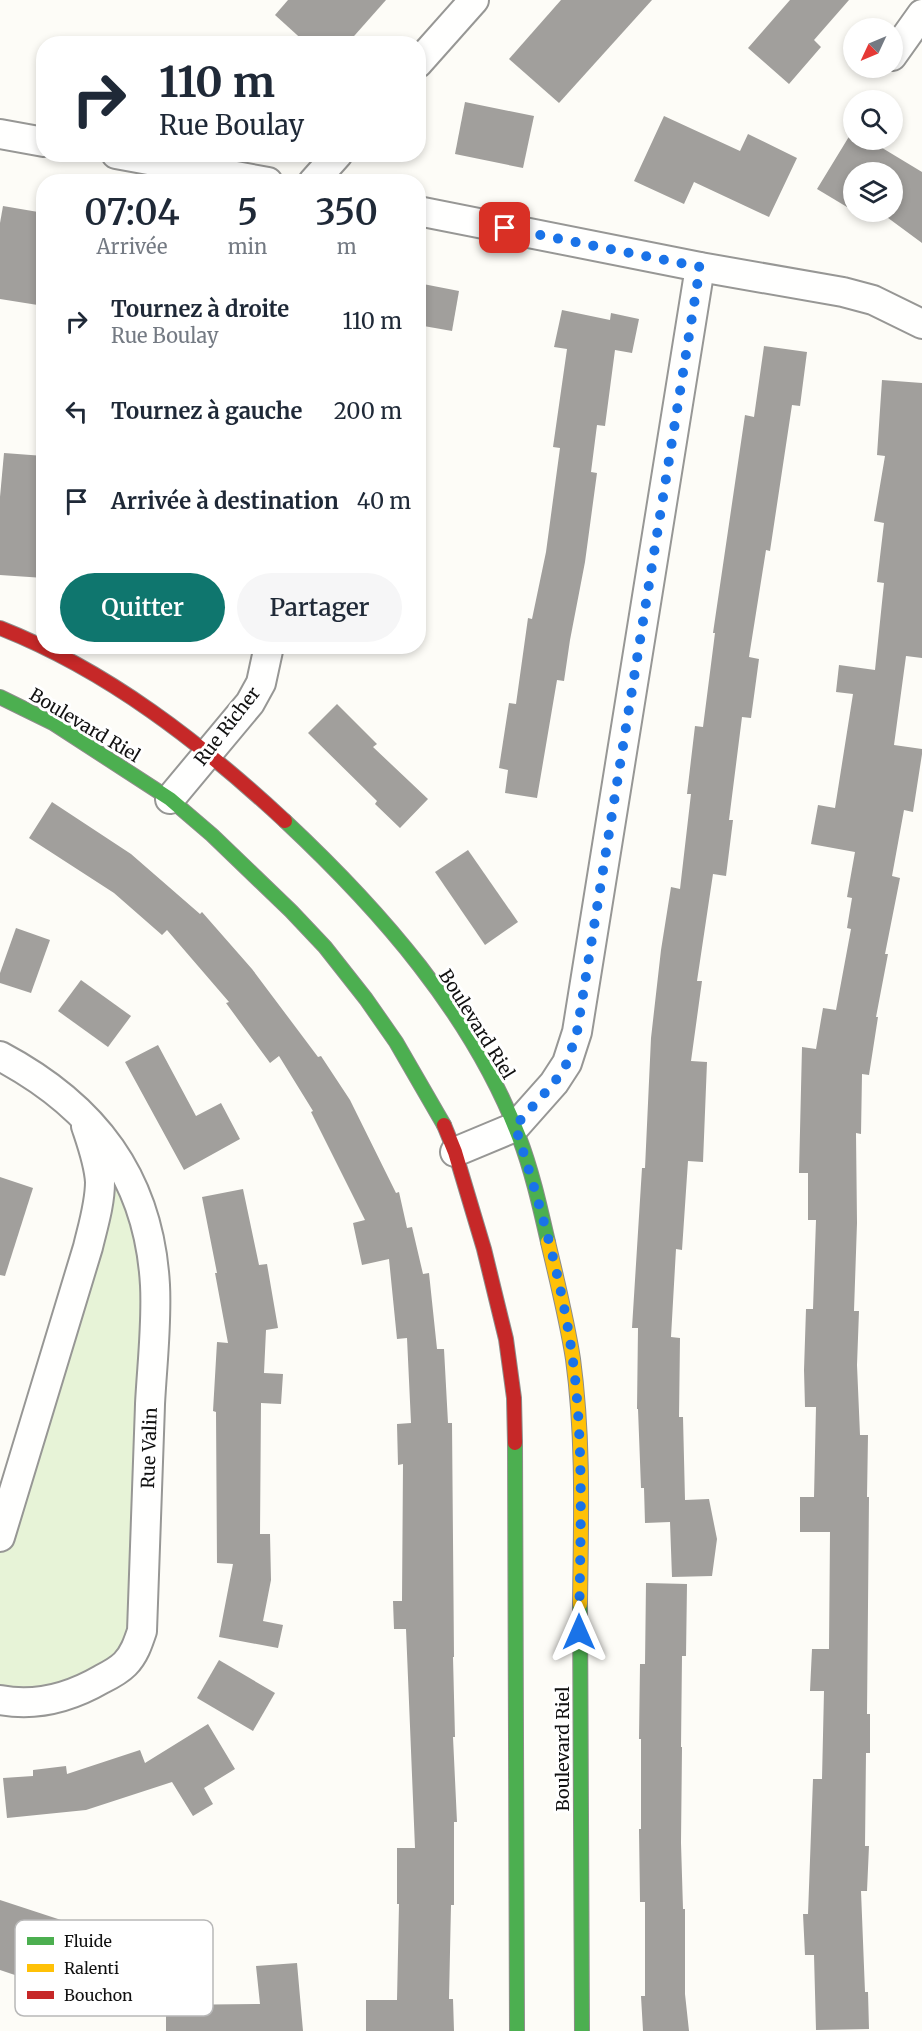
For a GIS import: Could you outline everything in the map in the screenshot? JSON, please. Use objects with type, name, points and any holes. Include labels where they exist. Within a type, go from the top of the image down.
[{"type":"street","points":[[426,54],[474,0]]},
{"type":"street","points":[[903,41],[922,14]]},
{"type":"street","points":[[0,134],[36,141]]},
{"type":"street","points":[[159,162],[225,174]]},
{"type":"street","points":[[320,174],[331,162]]},
{"type":"street","points":[[426,213],[700,267],[843,292],[873,300],[922,324]]},
{"type":"street","points":[[455,1152],[515,1126],[554,1083],[567,1063],[577,1032],[700,267]]},
{"type":"street","name":"Boulevard Riel","points":[[0,628],[36,643]]},
{"type":"street","name":"Boulevard Riel","points":[[58,654],[94,673],[208,754],[262,800],[340,873],[420,966],[485,1065],[515,1126],[536,1191],[566,1320],[575,1377],[579,1431],[582,2031]]},
{"type":"street","name":"Rue Richer","points":[[170,799],[250,703],[261,683],[267,654]]},
{"type":"street","name":"Boulevard Riel","points":[[0,697],[52,723],[170,799],[212,835],[291,911],[325,947],[396,1042],[446,1129],[455,1152],[484,1249],[506,1339],[514,1398],[517,2031]]},
{"type":"street","name":"Rue Valin","points":[[0,1056],[54,1089],[81,1113],[114,1153],[132,1184],[144,1217],[155,1286],[142,1631],[135,1649],[125,1664],[84,1689],[51,1700],[30,1702],[0,1700]]},
{"type":"street","name":"Rue Valin","points":[[0,1537],[97,1209],[100,1181],[95,1152],[81,1113]]},
{"type":"green space","points":[[114,1153],[155,1286],[125,1664],[0,1700],[0,1537]]},
{"type":"building","points":[[288,0],[386,0],[354,36],[298,36],[275,15]]},
{"type":"building","points":[[561,0],[652,0],[559,103],[509,59]]},
{"type":"building","points":[[790,0],[849,0],[814,40],[821,47],[789,84],[748,48]]},
{"type":"building","points":[[465,102],[534,116],[523,168],[455,154]]},
{"type":"building","points":[[664,116],[740,151],[748,134],[797,158],[769,217],[694,182],[684,204],[634,181]]},
{"type":"building","points":[[843,146],[843,150],[886,150],[922,172],[922,243],[894,222],[903,222],[903,162],[843,162],[843,205],[817,189]]},
{"type":"building","points":[[3,206],[36,212],[36,305],[0,299],[0,223]]},
{"type":"building","points":[[426,285],[459,291],[452,331],[426,326]]},
{"type":"building","points":[[562,310],[610,320],[611,313],[639,319],[632,353],[615,350],[605,426],[597,425],[591,472],[597,473],[585,562],[564,681],[557,680],[537,798],[505,793],[508,770],[499,768],[509,703],[516,704],[528,618],[532,619],[546,552],[560,448],[553,447],[567,349],[554,347]]},
{"type":"building","points":[[764,346],[807,352],[800,406],[792,405],[770,551],[766,550],[749,657],[759,659],[751,718],[742,717],[729,820],[733,820],[726,876],[713,874],[697,981],[702,981],[691,1061],[707,1062],[703,1162],[688,1161],[682,1250],[676,1249],[671,1337],[680,1338],[679,1417],[683,1417],[685,1500],[709,1499],[717,1539],[712,1576],[672,1577],[670,1522],[645,1523],[637,1409],[638,1328],[632,1328],[642,1168],[645,1168],[651,1038],[671,887],[680,889],[691,794],[687,794],[695,726],[703,727],[715,633],[713,633],[745,415],[754,417]]},
{"type":"building","points":[[882,380],[922,383],[922,658],[906,656],[894,745],[922,749],[922,754],[913,812],[904,810],[892,876],[900,878],[885,954],[888,954],[876,1017],[878,1017],[869,1075],[862,1074],[861,1134],[856,1133],[857,1223],[854,1311],[859,1311],[857,1365],[860,1435],[868,1435],[867,1497],[869,1497],[867,1714],[870,1714],[870,1753],[866,1753],[865,1846],[869,1846],[867,1891],[861,1891],[865,1992],[868,1992],[869,2029],[816,2030],[814,1955],[805,1955],[803,1914],[808,1914],[813,1779],[822,1779],[824,1691],[810,1691],[812,1649],[829,1649],[830,1532],[800,1532],[800,1497],[814,1497],[816,1407],[805,1407],[806,1309],[813,1309],[816,1220],[808,1220],[808,1173],[799,1173],[802,1047],[816,1049],[823,1008],[836,1010],[851,929],[847,928],[852,898],[847,897],[855,852],[811,844],[818,805],[835,808],[853,694],[836,692],[839,665],[875,670],[884,583],[877,582],[884,523],[874,521],[885,456],[877,455]]},
{"type":"building","points":[[4,453],[36,455],[36,577],[0,575],[0,497]]},
{"type":"building","points":[[337,704],[377,744],[373,747],[428,799],[400,828],[375,804],[377,801],[308,733]]},
{"type":"building","points":[[52,802],[131,854],[200,914],[202,912],[252,969],[318,1057],[321,1056],[350,1100],[396,1193],[399,1192],[407,1228],[412,1227],[423,1274],[429,1273],[437,1349],[444,1349],[448,1423],[452,1423],[455,1737],[453,1737],[457,1822],[454,1822],[454,1905],[451,1905],[449,1999],[453,1999],[454,2031],[366,2031],[366,2000],[397,2000],[399,1904],[397,1904],[397,1848],[415,1848],[406,1629],[394,1629],[393,1601],[402,1601],[403,1464],[398,1465],[397,1424],[411,1423],[407,1338],[397,1339],[389,1259],[362,1265],[353,1223],[365,1220],[311,1112],[313,1111],[279,1056],[270,1063],[226,1003],[229,1002],[167,930],[162,935],[114,893],[29,838]]},
{"type":"building","points":[[468,850],[518,922],[485,945],[435,872]]},
{"type":"building","points":[[16,928],[50,940],[31,993],[0,983],[0,973]]},
{"type":"building","points":[[81,980],[131,1016],[108,1047],[58,1011]]},
{"type":"building","points":[[158,1045],[196,1116],[221,1103],[240,1139],[184,1170],[125,1062]]},
{"type":"building","points":[[0,1177],[33,1188],[5,1276],[0,1275]]},
{"type":"building","points":[[243,1189],[259,1265],[267,1264],[278,1328],[266,1330],[264,1373],[283,1374],[281,1404],[261,1403],[260,1534],[270,1534],[271,1580],[263,1621],[283,1625],[278,1648],[219,1637],[233,1564],[217,1563],[216,1412],[213,1411],[217,1342],[228,1343],[202,1197]]},
{"type":"building","points":[[646,1583],[687,1584],[686,1656],[682,1656],[681,1843],[683,1909],[685,1909],[685,1994],[689,2031],[643,2031],[641,1996],[645,1996],[645,1902],[640,1902],[641,1739],[639,1739],[640,1664],[645,1664]]},
{"type":"building","points":[[219,1660],[275,1693],[253,1731],[197,1698]]},
{"type":"building","points":[[208,1724],[235,1769],[204,1788],[213,1804],[193,1816],[172,1782],[86,1810],[7,1818],[3,1778],[33,1776],[33,1770],[66,1766],[67,1774],[140,1750],[145,1763]]},
{"type":"building","points":[[0,1900],[61,1920],[15,1920],[15,1975],[0,1970]]},
{"type":"building","points":[[297,1963],[303,2031],[166,2031],[166,2016],[213,2016],[213,2004],[260,2004],[256,1966]]},
{"type":"traffic: fast","points":[[0,697],[53,723],[170,799],[212,835],[291,911],[325,947],[366,999],[396,1042],[444,1125]]},
{"type":"traffic: fast","points":[[285,821],[355,891],[420,966],[476,1048],[519,1137],[532,1176],[548,1242]]},
{"type":"traffic: fast","points":[[515,1443],[517,2031]]},
{"type":"traffic: fast","points":[[580,1604],[582,2031]]},
{"type":"traffic: slow","points":[[548,1242],[568,1330],[579,1420],[580,1604]]},
{"type":"traffic: jam","points":[[0,628],[36,643]]},
{"type":"traffic: jam","points":[[57,654],[115,687],[151,711],[220,764],[285,821]]},
{"type":"traffic: jam","points":[[444,1125],[455,1152],[484,1249],[506,1339],[514,1398],[515,1443]]},
{"type":"route","points":[[505,228],[700,267],[577,1032],[567,1063],[554,1083],[515,1126],[536,1191],[566,1320],[575,1377],[580,1442],[579,1632]]}]
